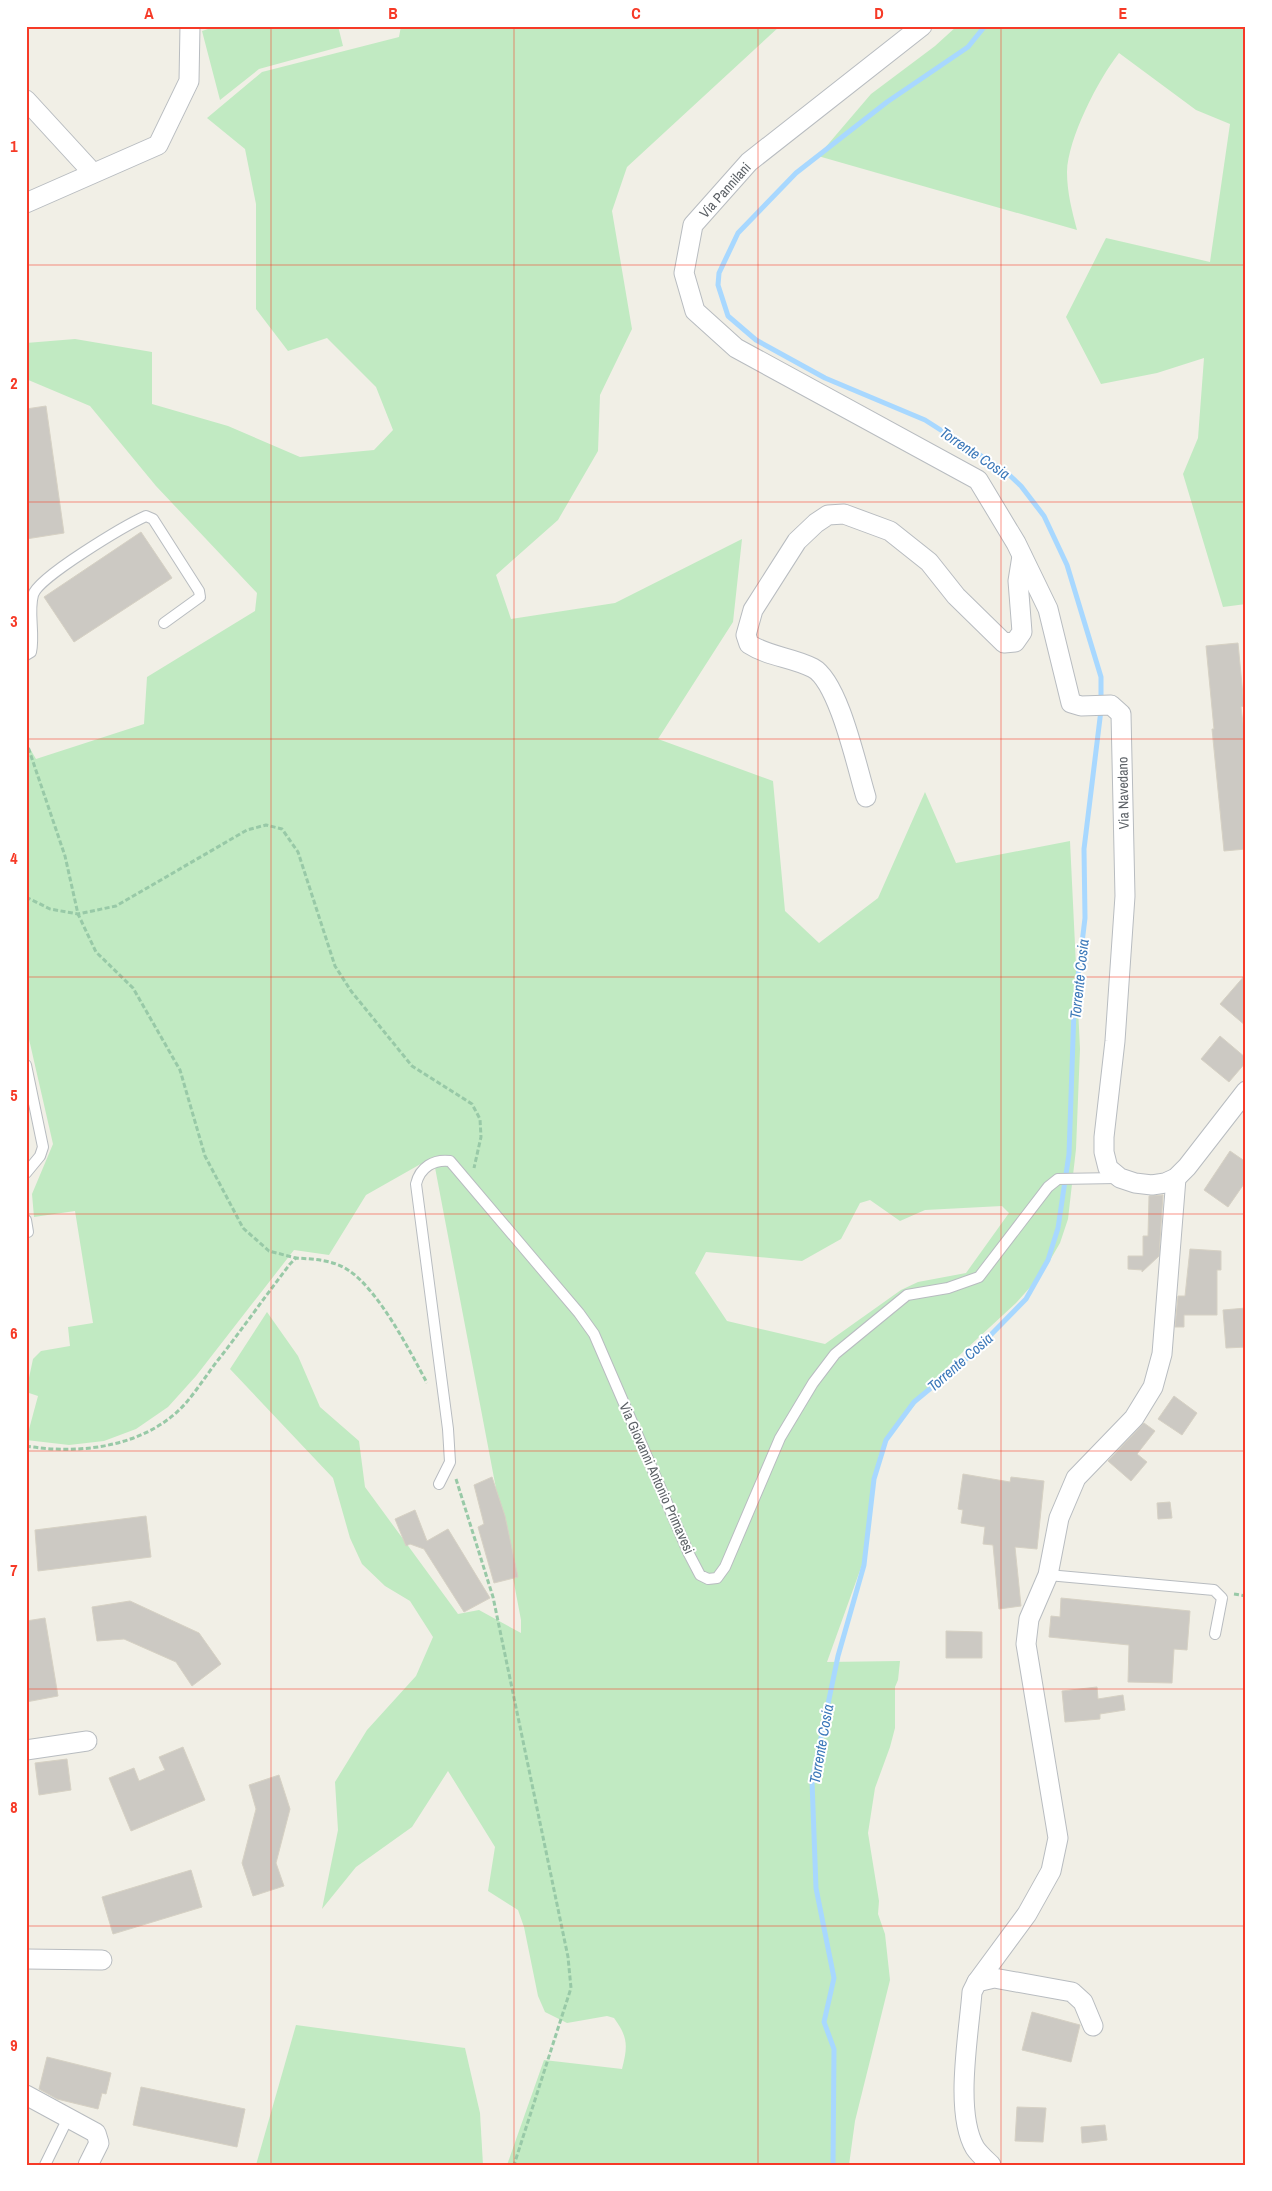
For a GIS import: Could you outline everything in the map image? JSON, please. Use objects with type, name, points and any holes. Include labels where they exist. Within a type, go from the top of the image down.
[{"type":"street","points":[[26,203],[158,145],[189,82],[190,26]]},
{"type":"street","name":"Via Pannilani","points":[[922,26],[749,162],[693,225],[684,273],[695,311],[736,348],[978,480]]},
{"type":"street","points":[[26,100],[93,173]]},
{"type":"street","name":"Via Navedano","points":[[978,480],[1022,556],[1048,609],[1071,703],[1081,706],[1111,705],[1121,714],[1125,896],[1115,1040],[1104,1137],[1104,1152],[1114,1173]]},
{"type":"street","points":[[866,797],[846,728],[829,683],[816,669],[761,652],[749,644],[746,635],[753,610],[797,541],[816,523],[828,515],[844,514],[890,531],[929,562],[956,596],[1004,643],[1015,642],[1022,632],[1018,581],[1022,556]]},
{"type":"street","points":[[991,2165],[975,2148],[967,2128],[963,2104],[972,1992],[977,1982],[1027,1914],[1051,1871],[1058,1838],[1026,1644],[1030,1619],[1048,1575],[1059,1518],[1076,1478],[1134,1418],[1153,1387],[1162,1354],[1176,1178],[1246,1091]]},
{"type":"street","points":[[1114,1173],[1135,1183],[1152,1185],[1176,1178]]},
{"type":"street","points":[[26,1750],[87,1741]]},
{"type":"street","points":[[26,1959],[102,1960]]},
{"type":"street","points":[[977,1982],[994,1978],[1072,1992],[1083,2002],[1093,2026]]},
{"type":"street","points":[[26,2096],[98,2136],[99,2143],[88,2165]]},
{"type":"lane","points":[[26,655],[31,652],[33,643],[31,603],[34,592],[44,579],[123,527],[146,516],[153,519],[199,591],[200,597],[195,602],[164,623]]},
{"type":"lane","points":[[26,1065],[43,1148],[40,1156],[26,1173]]},
{"type":"lane","name":"Via Giovanni Antonio Primavesi","points":[[450,1462],[445,1397],[416,1184],[418,1174],[428,1165],[439,1160],[450,1161],[579,1313],[594,1334],[689,1554],[700,1575],[708,1579],[717,1578],[725,1567],[780,1438],[813,1383],[835,1354],[907,1295],[948,1288],[979,1277],[1048,1187],[1058,1179],[1114,1173]]},
{"type":"lane","points":[[26,1220],[28,1232]]},
{"type":"lane","points":[[439,1484],[450,1462]]},
{"type":"lane","points":[[1048,1575],[1214,1590],[1222,1598],[1215,1634]]},
{"type":"lane","points":[[45,2165],[68,2118]]},
{"type":"path","points":[[26,741],[65,856],[78,914],[96,952],[134,988],[180,1070],[205,1156],[243,1228],[269,1251],[296,1258],[324,1260],[348,1269],[370,1290],[412,1353],[431,1390],[445,1397]]},
{"type":"path","points":[[26,897],[50,909],[78,914],[116,906],[247,830],[266,825],[282,829],[298,852],[335,966],[351,991],[412,1066],[472,1104],[480,1119],[481,1137],[470,1184]]},
{"type":"path","points":[[26,1446],[72,1451],[99,1449],[121,1442],[157,1426],[184,1405],[296,1258]]},
{"type":"path","points":[[450,1462],[493,1597],[568,1957],[570,1988],[514,2165]]},
{"type":"path","points":[[1246,2048],[1246,2086]]},
{"type":"green space","points":[[217,26],[338,26],[343,46],[259,69],[220,100],[202,31]]},
{"type":"green space","points":[[401,26],[780,26],[627,167],[612,211],[632,329],[600,395],[598,451],[558,520],[496,575],[511,619],[615,603],[742,539],[733,622],[658,739],[773,781],[785,911],[819,943],[878,898],[925,792],[956,863],[1070,841],[1080,1049],[1076,1149],[1068,1219],[1060,1243],[1042,1274],[1016,1303],[950,1364],[893,1431],[879,1455],[872,1489],[863,1562],[827,1662],[900,1661],[898,1680],[895,1687],[895,1728],[875,1788],[868,1833],[879,1901],[878,1914],[885,1934],[890,1980],[855,2121],[849,2165],[507,2165],[544,2060],[622,2069],[626,2048],[622,2031],[614,2018],[607,2016],[567,2023],[545,2012],[538,1996],[524,1927],[518,1910],[488,1891],[495,1847],[448,1771],[412,1827],[356,1867],[322,1909],[338,1830],[335,1782],[367,1730],[416,1676],[433,1637],[410,1601],[385,1586],[362,1564],[350,1538],[333,1478],[230,1369],[267,1312],[298,1356],[320,1407],[359,1441],[365,1487],[458,1614],[479,1610],[521,1633],[521,1620],[433,1157],[366,1195],[329,1255],[294,1250],[196,1376],[168,1407],[136,1429],[104,1441],[69,1445],[26,1440],[26,1433],[28,1433],[38,1396],[26,1392],[33,1359],[41,1351],[70,1346],[68,1327],[93,1323],[75,1211],[34,1217],[32,1194],[53,1144],[26,1026],[26,742],[36,759],[144,724],[147,677],[255,611],[257,593],[156,486],[90,406],[26,379],[26,343],[75,339],[152,352],[152,404],[228,426],[300,457],[374,450],[393,430],[376,387],[327,338],[288,351],[256,309],[256,204],[245,149],[207,118],[262,72],[399,37]],"holes":[[[870,1200],[900,1221],[925,1210],[1002,1206],[1009,1213],[966,1273],[918,1282],[901,1290],[825,1344],[727,1321],[695,1273],[706,1252],[802,1261],[841,1239],[860,1203]]]},
{"type":"green space","points":[[957,26],[1246,26],[1246,604],[1223,607],[1183,474],[1198,438],[1204,358],[1157,373],[1101,384],[1066,317],[1106,238],[1210,262],[1230,124],[1196,110],[1119,53],[1102,78],[1086,110],[1078,127],[1069,158],[1067,172],[1068,187],[1077,230],[818,156],[871,94],[935,46]]},
{"type":"green space","points":[[296,2025],[465,2048],[480,2113],[483,2165],[256,2165]]},
{"type":"building","points":[[46,406],[64,533],[26,539],[26,409]]},
{"type":"building","points":[[141,532],[172,578],[74,642],[44,597]]},
{"type":"building","points":[[1238,643],[1244,706],[1241,707],[1246,747],[1246,849],[1224,851],[1206,646]]},
{"type":"building","points":[[1246,974],[1246,1026],[1220,1004]]},
{"type":"building","points":[[1220,1036],[1246,1058],[1246,1062],[1229,1082],[1201,1059]]},
{"type":"building","points":[[1230,1151],[1246,1162],[1246,1181],[1228,1207],[1204,1190]]},
{"type":"building","points":[[1163,1195],[1159,1256],[1142,1272],[1142,1270],[1128,1269],[1128,1256],[1143,1256],[1143,1236],[1148,1236],[1149,1196]]},
{"type":"building","points":[[1190,1249],[1221,1251],[1221,1270],[1217,1270],[1217,1315],[1184,1315],[1184,1327],[1175,1327],[1178,1296],[1185,1296]]},
{"type":"building","points":[[1246,1308],[1246,1347],[1226,1348],[1223,1310]]},
{"type":"building","points":[[1174,1396],[1197,1413],[1182,1435],[1158,1419]]},
{"type":"building","points":[[1144,1423],[1155,1431],[1137,1454],[1147,1462],[1131,1481],[1108,1461]]},
{"type":"building","points":[[963,1474],[1010,1482],[1011,1477],[1044,1481],[1037,1549],[1015,1547],[1021,1606],[999,1609],[993,1545],[983,1544],[985,1527],[961,1523],[963,1510],[958,1509]]},
{"type":"building","points":[[492,1477],[505,1516],[518,1577],[494,1583],[478,1527],[484,1524],[474,1485]]},
{"type":"building","points":[[1170,1502],[1172,1518],[1158,1519],[1157,1503]]},
{"type":"building","points":[[415,1510],[427,1541],[448,1529],[490,1598],[464,1612],[424,1549],[410,1544],[406,1546],[395,1519]]},
{"type":"building","points":[[146,1516],[151,1557],[38,1571],[35,1530]]},
{"type":"building","points":[[1061,1598],[1190,1611],[1187,1650],[1174,1649],[1172,1683],[1128,1682],[1129,1645],[1049,1637],[1051,1616],[1060,1617]]},
{"type":"building","points":[[130,1601],[199,1633],[221,1664],[192,1686],[176,1662],[124,1639],[97,1641],[92,1607]]},
{"type":"building","points":[[45,1618],[58,1696],[26,1702],[26,1621]]},
{"type":"building","points":[[946,1631],[982,1632],[982,1658],[946,1658]]},
{"type":"building","points":[[1097,1687],[1098,1699],[1123,1695],[1125,1710],[1100,1714],[1100,1719],[1065,1722],[1062,1691]]},
{"type":"building","points":[[183,1747],[205,1800],[131,1831],[109,1778],[134,1768],[139,1781],[165,1770],[159,1757]]},
{"type":"building","points":[[67,1759],[71,1790],[39,1795],[35,1763]]},
{"type":"building","points":[[279,1775],[290,1809],[276,1863],[284,1886],[253,1896],[242,1863],[256,1809],[249,1785]]},
{"type":"building","points":[[191,1870],[202,1907],[113,1934],[102,1897]]},
{"type":"building","points":[[1032,2012],[1080,2025],[1071,2062],[1022,2050]]},
{"type":"building","points":[[47,2057],[111,2073],[106,2094],[102,2093],[98,2109],[57,2099],[39,2089]]},
{"type":"building","points":[[141,2087],[245,2109],[237,2147],[133,2125]]},
{"type":"building","points":[[1017,2107],[1046,2108],[1043,2142],[1015,2141]]},
{"type":"building","points":[[1105,2125],[1107,2140],[1082,2143],[1081,2127]]},
{"type":"waterway","name":"Torrente Cosia","points":[[985,26],[968,47],[887,102],[796,173],[738,233],[719,273],[718,285],[728,316],[756,340],[825,378],[925,420],[1005,471],[1021,486],[1044,516],[1067,565],[1101,677],[1101,702]]},
{"type":"waterway","name":"Torrente Cosia","points":[[833,2165],[834,2049],[824,2022],[834,1978],[816,1888],[812,1781],[838,1656],[864,1565],[874,1479],[886,1440],[914,1402],[972,1354],[1026,1299],[1048,1260],[1058,1228],[1069,1154],[1074,1010],[1085,918],[1084,849],[1101,710]]}]
